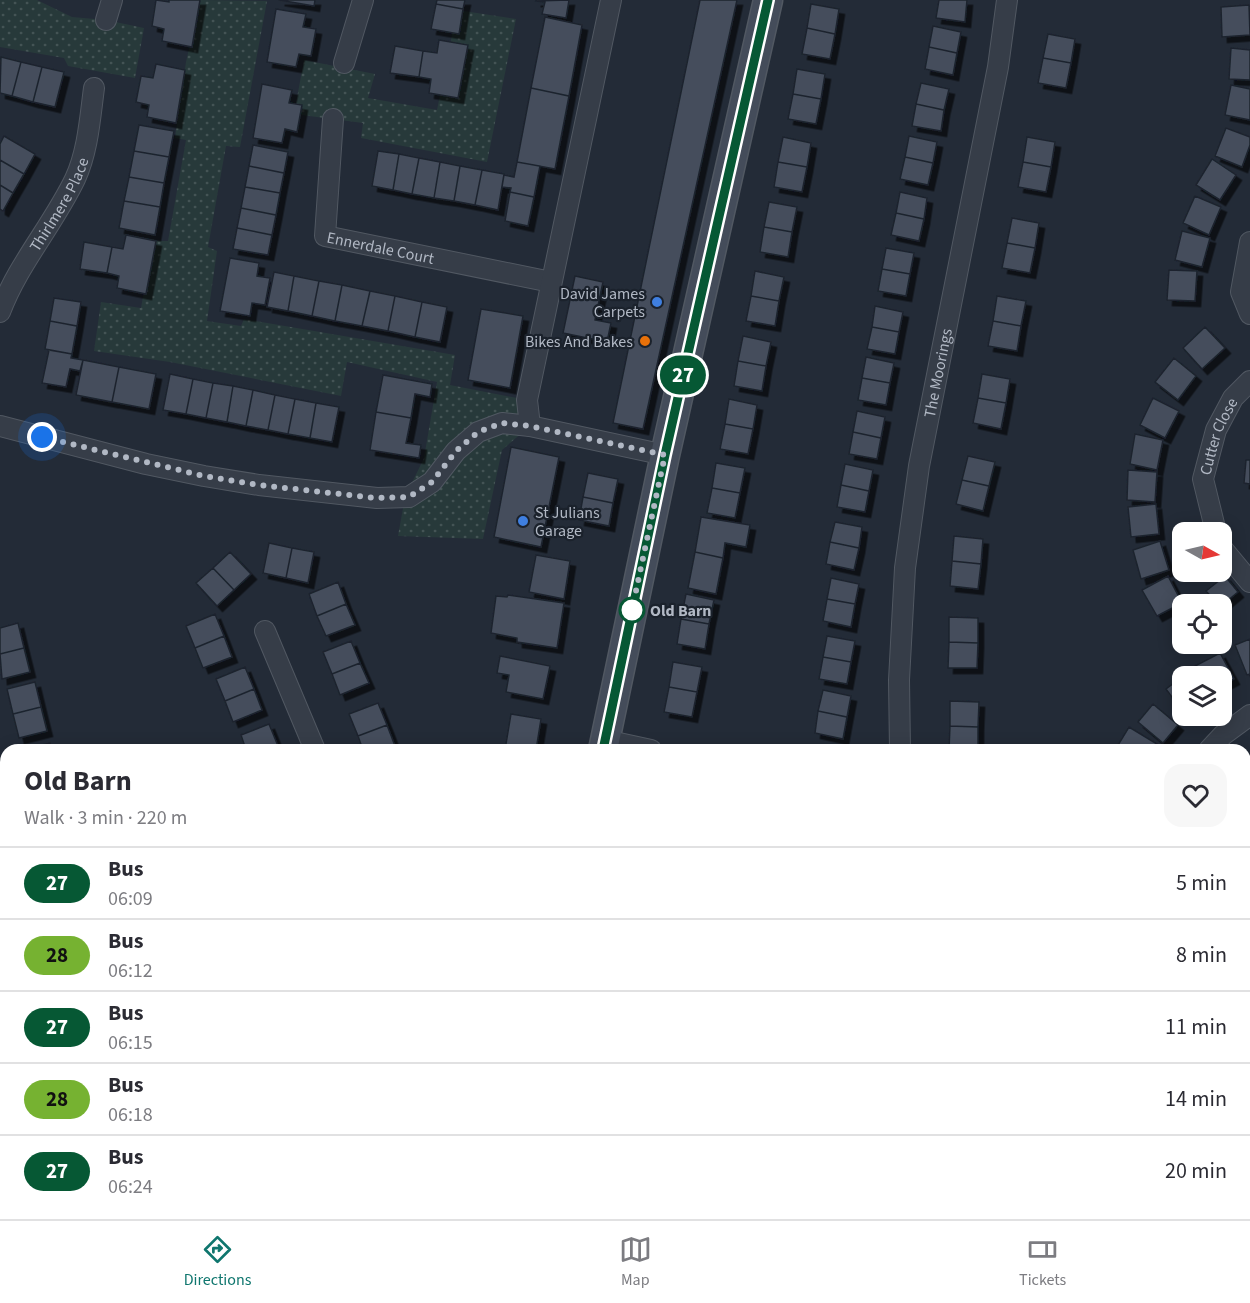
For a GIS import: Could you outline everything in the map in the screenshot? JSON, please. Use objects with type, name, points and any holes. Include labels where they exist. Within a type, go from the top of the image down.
[{"type":"main road","points":[[604,744],[665,455],[768,0]]},
{"type":"street","points":[[106,20],[112,0]]},
{"type":"street","points":[[344,63],[363,0]]},
{"type":"street","points":[[530,426],[527,400],[611,0]]},
{"type":"street","name":"The Moorings","points":[[900,744],[898,680],[905,568],[918,477],[998,66],[1007,0]]},
{"type":"street","name":"Thirlmere Place","points":[[0,312],[20,271],[75,178],[88,137],[94,88]]},
{"type":"street","name":"Ennerdale Court","points":[[333,119],[325,236],[551,282]]},
{"type":"street","points":[[1250,242],[1241,292],[1250,314]]},
{"type":"street","name":"Cutter Close","points":[[1214,522],[1203,479],[1216,430],[1233,398],[1250,381]]},
{"type":"street","points":[[0,426],[146,464],[204,476],[259,485],[376,498],[409,497],[432,482],[456,451],[478,432],[502,423],[530,426],[665,455]]},
{"type":"street","points":[[1232,560],[1250,582]]},
{"type":"street","points":[[265,631],[312,744]]},
{"type":"street","points":[[1215,744],[1223,735],[1250,716]]},
{"type":"shaded area","points":[[0,0],[37,0],[72,17],[106,20],[144,28],[135,78],[68,66],[64,58],[0,47]]},
{"type":"shaded area","points":[[200,0],[267,1],[240,147],[226,146],[208,247],[217,251],[207,321],[241,326],[244,319],[455,355],[450,385],[527,400],[530,426],[502,450],[483,539],[398,536],[405,497],[424,458],[437,382],[347,362],[341,396],[170,362],[94,351],[101,302],[141,308],[153,241],[168,241],[186,140],[175,138],[186,62]]},
{"type":"shaded area","points":[[457,10],[516,19],[487,162],[361,138],[363,123],[294,114],[304,60],[375,74],[368,98],[437,110]]},
{"type":"building","points":[[156,0],[169,2],[169,0],[200,0],[192,47],[162,41],[164,29],[152,26]]},
{"type":"building","points":[[279,0],[315,0],[314,6]]},
{"type":"building","points":[[437,0],[465,0],[463,9],[436,4]]},
{"type":"building","points":[[569,0],[566,18],[542,14],[545,2],[535,1]]},
{"type":"building","points":[[700,0],[737,0],[643,429],[613,423]]},
{"type":"building","points":[[939,0],[967,0],[965,22],[936,18]]},
{"type":"building","points":[[436,4],[463,9],[459,34],[431,29]]},
{"type":"building","points":[[811,4],[839,9],[835,34],[807,28]]},
{"type":"building","points":[[1249,5],[1250,35],[1222,37],[1221,7]]},
{"type":"building","points":[[276,9],[306,14],[303,27],[316,29],[311,56],[299,54],[296,67],[267,62]]},
{"type":"building","points":[[545,17],[582,25],[569,96],[531,88]]},
{"type":"building","points":[[933,26],[961,32],[957,53],[929,47]]},
{"type":"building","points":[[807,28],[835,34],[830,59],[802,54]]},
{"type":"building","points":[[1048,34],[1075,39],[1071,63],[1043,58]]},
{"type":"building","points":[[439,40],[468,45],[458,98],[429,93],[431,79],[419,77],[423,51],[437,53]]},
{"type":"building","points":[[395,46],[423,51],[419,77],[390,73]]},
{"type":"building","points":[[929,47],[957,53],[953,75],[925,69]]},
{"type":"building","points":[[1231,48],[1250,50],[1250,80],[1229,79]]},
{"type":"building","points":[[1,57],[21,62],[12,96],[0,93]]},
{"type":"building","points":[[1043,58],[1071,63],[1066,88],[1038,83]]},
{"type":"building","points":[[21,62],[42,67],[33,102],[12,96]]},
{"type":"building","points":[[156,64],[185,70],[176,123],[147,117],[149,105],[136,102],[141,76],[153,78]]},
{"type":"building","points":[[42,67],[64,72],[55,107],[33,102]]},
{"type":"building","points":[[797,69],[825,74],[821,99],[793,94]]},
{"type":"building","points":[[921,83],[949,89],[944,110],[916,104]]},
{"type":"building","points":[[262,84],[292,90],[289,103],[302,105],[297,132],[285,129],[282,143],[253,138]]},
{"type":"building","points":[[1231,85],[1250,89],[1250,120],[1225,115]]},
{"type":"building","points":[[531,88],[569,96],[555,169],[517,162]]},
{"type":"building","points":[[793,94],[821,99],[816,124],[788,119]]},
{"type":"building","points":[[916,104],[944,110],[941,131],[912,126]]},
{"type":"building","points":[[139,125],[174,131],[169,157],[134,151]]},
{"type":"building","points":[[1226,128],[1250,137],[1250,145],[1242,167],[1215,156]]},
{"type":"building","points":[[4,136],[35,154],[24,174],[0,160],[0,144]]},
{"type":"building","points":[[909,136],[937,142],[933,163],[905,157]]},
{"type":"building","points":[[783,137],[811,143],[807,167],[778,162]]},
{"type":"building","points":[[1027,137],[1055,142],[1051,167],[1023,162]]},
{"type":"building","points":[[253,145],[288,152],[284,173],[249,166]]},
{"type":"building","points":[[134,151],[169,157],[164,183],[129,177]]},
{"type":"building","points":[[378,151],[399,154],[393,190],[372,186]]},
{"type":"building","points":[[399,154],[419,158],[412,194],[393,190]]},
{"type":"building","points":[[905,157],[933,163],[928,185],[900,179]]},
{"type":"building","points":[[419,158],[440,162],[434,198],[412,194]]},
{"type":"building","points":[[1212,159],[1236,175],[1220,200],[1196,185]]},
{"type":"building","points":[[0,160],[24,174],[13,193],[0,185]]},
{"type":"building","points":[[440,162],[460,166],[454,201],[434,198]]},
{"type":"building","points":[[517,162],[540,166],[534,197],[510,192],[511,188],[502,187],[504,175],[514,177]]},
{"type":"building","points":[[778,162],[807,167],[802,192],[774,187]]},
{"type":"building","points":[[1023,162],[1051,167],[1046,192],[1018,187]]},
{"type":"building","points":[[249,166],[284,173],[280,193],[245,187]]},
{"type":"building","points":[[460,166],[482,170],[475,205],[454,201]]},
{"type":"building","points":[[482,170],[504,174],[498,210],[475,205]]},
{"type":"building","points":[[129,177],[164,183],[160,207],[124,201]]},
{"type":"building","points":[[0,185],[13,193],[3,211],[0,209]]},
{"type":"building","points":[[245,187],[280,193],[276,215],[241,208]]},
{"type":"building","points":[[510,192],[534,197],[528,226],[505,221]]},
{"type":"building","points":[[900,192],[927,198],[924,219],[896,213]]},
{"type":"building","points":[[1195,196],[1221,207],[1209,235],[1183,223]]},
{"type":"building","points":[[124,201],[160,207],[155,235],[119,228]]},
{"type":"building","points":[[769,202],[797,207],[792,232],[764,227]]},
{"type":"building","points":[[241,208],[276,215],[272,235],[237,228]]},
{"type":"building","points":[[896,213],[924,219],[919,241],[891,235]]},
{"type":"building","points":[[1012,218],[1039,223],[1035,248],[1007,243]]},
{"type":"building","points":[[764,227],[792,232],[788,257],[760,252]]},
{"type":"building","points":[[237,228],[272,235],[268,255],[233,249]]},
{"type":"building","points":[[1182,231],[1210,238],[1202,267],[1175,260]]},
{"type":"building","points":[[126,235],[156,241],[146,294],[117,288],[119,276],[107,273],[112,247],[123,249]]},
{"type":"building","points":[[84,242],[112,247],[107,273],[80,269]]},
{"type":"building","points":[[1007,243],[1035,248],[1030,273],[1002,268]]},
{"type":"building","points":[[886,248],[914,253],[910,274],[882,269]]},
{"type":"building","points":[[230,258],[259,263],[257,276],[270,278],[265,305],[252,303],[250,316],[220,311]]},
{"type":"building","points":[[882,269],[910,274],[906,296],[878,291]]},
{"type":"building","points":[[1169,270],[1197,271],[1195,301],[1167,300]]},
{"type":"building","points":[[755,271],[784,277],[779,301],[751,296]]},
{"type":"building","points":[[274,272],[294,276],[288,311],[267,307]]},
{"type":"building","points":[[294,276],[319,281],[312,316],[288,311]]},
{"type":"building","points":[[575,276],[603,282],[595,320],[611,323],[607,342],[563,333]]},
{"type":"building","points":[[319,281],[342,285],[335,321],[312,316]]},
{"type":"building","points":[[342,285],[370,291],[362,326],[335,321]]},
{"type":"building","points":[[370,291],[395,296],[388,331],[362,326]]},
{"type":"building","points":[[395,296],[422,302],[415,337],[388,331]]},
{"type":"building","points":[[751,296],[779,301],[775,326],[746,321]]},
{"type":"building","points":[[997,296],[1026,301],[1021,326],[993,321]]},
{"type":"building","points":[[54,298],[81,302],[77,326],[50,321]]},
{"type":"building","points":[[422,302],[447,307],[440,342],[415,337]]},
{"type":"building","points":[[875,306],[903,312],[899,332],[872,327]]},
{"type":"building","points":[[481,309],[523,316],[510,388],[468,380]]},
{"type":"building","points":[[50,321],[77,326],[72,354],[45,349]]},
{"type":"building","points":[[993,321],[1021,326],[1017,351],[988,346]]},
{"type":"building","points":[[872,327],[899,332],[895,354],[867,349]]},
{"type":"building","points":[[1205,327],[1225,348],[1202,369],[1183,348]]},
{"type":"building","points":[[743,336],[771,342],[766,366],[738,361]]},
{"type":"building","points":[[49,350],[72,354],[71,358],[83,360],[80,371],[70,369],[66,387],[42,383]]},
{"type":"building","points":[[866,357],[894,363],[890,383],[862,378]]},
{"type":"building","points":[[1174,358],[1196,376],[1178,400],[1155,382]]},
{"type":"building","points":[[83,360],[119,367],[112,402],[76,395]]},
{"type":"building","points":[[738,361],[766,366],[762,391],[734,386]]},
{"type":"building","points":[[119,367],[156,374],[149,409],[112,402]]},
{"type":"building","points":[[170,374],[193,379],[186,414],[163,410]]},
{"type":"building","points":[[982,374],[1010,379],[1006,403],[978,398]]},
{"type":"building","points":[[383,375],[432,384],[430,397],[415,394],[411,418],[376,412]]},
{"type":"building","points":[[862,378],[890,383],[886,405],[858,400]]},
{"type":"building","points":[[193,379],[213,383],[206,418],[186,414]]},
{"type":"building","points":[[213,383],[233,386],[227,422],[206,418]]},
{"type":"building","points":[[233,386],[253,390],[246,426],[227,422]]},
{"type":"building","points":[[253,390],[275,395],[268,430],[246,426]]},
{"type":"building","points":[[275,395],[295,399],[288,434],[268,430]]},
{"type":"building","points":[[978,398],[1006,403],[1001,429],[973,423]]},
{"type":"building","points":[[1153,398],[1179,411],[1165,438],[1140,425]]},
{"type":"building","points":[[295,399],[316,403],[310,438],[288,434]]},
{"type":"building","points":[[729,399],[757,405],[753,429],[725,424]]},
{"type":"building","points":[[316,403],[339,407],[332,442],[310,438]]},
{"type":"building","points":[[857,411],[885,417],[881,438],[853,432]]},
{"type":"building","points":[[376,412],[411,418],[406,443],[421,445],[419,458],[370,450]]},
{"type":"building","points":[[725,424],[753,429],[748,454],[720,449]]},
{"type":"building","points":[[853,432],[881,438],[877,459],[849,454]]},
{"type":"building","points":[[1135,434],[1163,440],[1157,470],[1130,464]]},
{"type":"building","points":[[511,447],[559,457],[541,547],[494,537]]},
{"type":"building","points":[[968,456],[995,462],[989,486],[962,480]]},
{"type":"building","points":[[1246,460],[1250,460],[1250,484],[1244,483]]},
{"type":"building","points":[[716,463],[745,468],[740,493],[712,488]]},
{"type":"building","points":[[845,464],[873,470],[869,491],[841,485]]},
{"type":"building","points":[[1128,470],[1157,472],[1155,502],[1127,500]]},
{"type":"building","points":[[588,473],[618,479],[613,503],[583,497]]},
{"type":"building","points":[[962,480],[989,486],[983,511],[956,504]]},
{"type":"building","points":[[841,485],[869,491],[865,512],[837,507]]},
{"type":"building","points":[[712,488],[740,493],[735,518],[707,513]]},
{"type":"building","points":[[583,497],[613,503],[609,526],[579,520]]},
{"type":"building","points":[[1156,504],[1159,534],[1131,537],[1128,507]]},
{"type":"building","points":[[701,517],[750,525],[746,547],[725,543],[723,558],[695,552]]},
{"type":"building","points":[[835,522],[862,527],[859,548],[830,542]]},
{"type":"building","points":[[954,536],[983,539],[981,564],[952,561]]},
{"type":"building","points":[[1160,541],[1169,570],[1141,579],[1133,550]]},
{"type":"building","points":[[830,542],[859,548],[854,570],[826,564]]},
{"type":"building","points":[[269,543],[292,548],[286,578],[263,573]]},
{"type":"building","points":[[292,548],[314,552],[308,583],[286,578]]},
{"type":"building","points":[[230,552],[251,574],[234,590],[213,568]]},
{"type":"building","points":[[695,552],[723,558],[716,594],[688,588]]},
{"type":"building","points":[[536,555],[570,561],[564,599],[529,592]]},
{"type":"building","points":[[952,561],[981,564],[978,589],[950,586]]},
{"type":"building","points":[[213,568],[234,590],[217,606],[196,583]]},
{"type":"building","points":[[1168,576],[1177,594],[1172,594],[1172,608],[1157,616],[1142,590]]},
{"type":"building","points":[[831,578],[859,584],[855,604],[827,599]]},
{"type":"building","points":[[338,582],[346,604],[317,616],[309,594]]},
{"type":"building","points":[[1217,582],[1230,582],[1238,592],[1232,597],[1232,594],[1209,594],[1206,591]]},
{"type":"building","points":[[686,594],[714,600],[709,624],[681,619]]},
{"type":"building","points":[[508,595],[564,603],[557,648],[517,642],[517,638],[491,633],[496,596],[507,597]]},
{"type":"building","points":[[827,599],[855,604],[851,627],[823,621]]},
{"type":"building","points":[[346,604],[355,625],[326,636],[317,616]]},
{"type":"building","points":[[215,614],[224,636],[195,648],[186,626]]},
{"type":"building","points":[[949,617],[978,618],[978,643],[949,642]]},
{"type":"building","points":[[681,619],[709,624],[705,649],[677,644]]},
{"type":"building","points":[[18,623],[24,648],[0,654],[0,628]]},
{"type":"building","points":[[224,636],[232,657],[203,668],[195,648]]},
{"type":"building","points":[[827,636],[855,641],[851,662],[823,657]]},
{"type":"building","points":[[1250,639],[1250,674],[1247,675],[1235,645]]},
{"type":"building","points":[[351,641],[360,663],[332,674],[323,652]]},
{"type":"building","points":[[949,642],[978,643],[977,668],[948,668]]},
{"type":"building","points":[[24,648],[30,672],[2,679],[0,654]]},
{"type":"building","points":[[1221,654],[1227,666],[1195,666]]},
{"type":"building","points":[[500,656],[550,666],[543,699],[506,692],[509,675],[497,673]]},
{"type":"building","points":[[823,657],[851,662],[847,684],[819,679]]},
{"type":"building","points":[[673,662],[702,667],[697,692],[669,687]]},
{"type":"building","points":[[360,663],[369,683],[340,695],[332,674]]},
{"type":"building","points":[[245,667],[254,689],[225,701],[216,679]]},
{"type":"building","points":[[35,682],[41,707],[13,714],[7,689]]},
{"type":"building","points":[[1172,684],[1172,697],[1166,689]]},
{"type":"building","points":[[669,687],[697,692],[692,717],[664,712]]},
{"type":"building","points":[[254,689],[262,710],[233,722],[225,701]]},
{"type":"building","points":[[823,690],[851,696],[847,717],[818,711]]},
{"type":"building","points":[[950,701],[979,702],[978,727],[950,726]]},
{"type":"building","points":[[378,703],[387,725],[358,736],[349,714]]},
{"type":"building","points":[[1153,704],[1172,720],[1172,726],[1177,726],[1163,743],[1138,722]]},
{"type":"building","points":[[41,707],[47,731],[19,738],[13,714]]},
{"type":"building","points":[[818,711],[847,717],[843,739],[815,733]]},
{"type":"building","points":[[511,714],[541,719],[537,744],[506,744]]},
{"type":"building","points":[[269,724],[277,744],[244,744],[241,735]]},
{"type":"building","points":[[387,725],[394,744],[361,744],[358,736]]},
{"type":"building","points":[[950,726],[978,727],[978,744],[949,744]]},
{"type":"building","points":[[1129,727],[1157,744],[1119,744]]},
{"type":"bus line","name":"27","points":[[604,744],[665,455],[768,0]]},
{"type":"place","name":"David James Carpets","points":[[657,302]]},
{"type":"place","name":"Bikes And Bakes","points":[[645,341]]},
{"type":"place","name":"St Julians Garage","points":[[523,521]]},
{"type":"place","name":"Old Barn","points":[[632,610]]},
{"type":"route","points":[[42,437],[146,464],[204,476],[259,485],[376,498],[409,497],[432,482],[456,451],[478,432],[502,423],[530,426],[665,455],[630,619],[632,610]]}]
